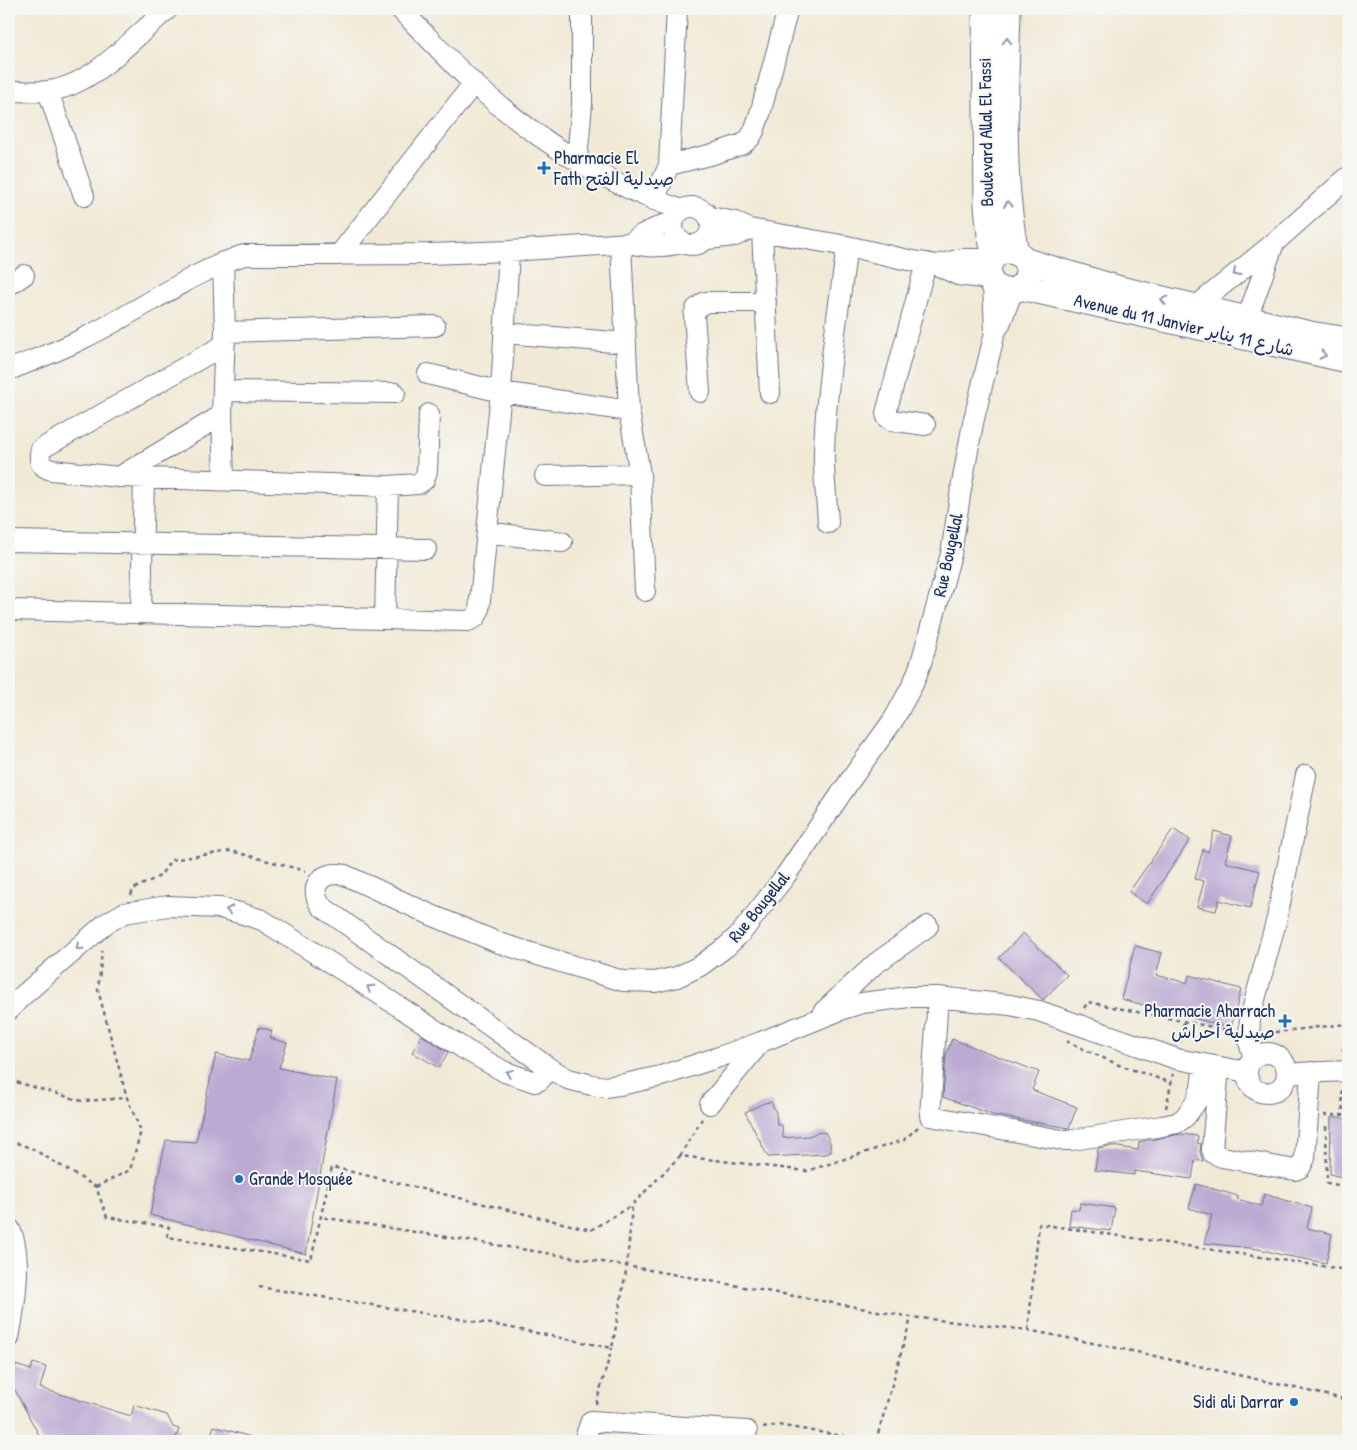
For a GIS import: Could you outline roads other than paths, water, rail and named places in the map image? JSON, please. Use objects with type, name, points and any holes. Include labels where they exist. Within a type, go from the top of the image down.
[{"type":"main road","name":"Boulevard Allal El Fassi","points":[[985,9],[986,206],[990,235],[1005,271]]},
{"type":"main road","name":"Boulevard Allal El Fassi","points":[[1005,271],[1008,204],[1005,166],[1008,9]]},
{"type":"main road","name":"Avenue du 11 Janvier شارع 11 يناير","points":[[1005,271],[1120,289],[1194,308],[1243,328],[1310,334],[1348,340]]},
{"type":"main road","name":"Avenue du 11 Janvier شارع 11 يناير","points":[[1005,271],[1243,328],[1348,360]]},
{"type":"street","points":[[9,91],[48,91],[71,85],[96,72],[168,9]]},
{"type":"street","points":[[576,159],[582,104],[582,9]]},
{"type":"street","points":[[654,200],[669,166],[676,9]]},
{"type":"street","points":[[669,166],[736,147],[750,138],[760,114],[788,9]]},
{"type":"street","points":[[409,12],[474,83],[526,126],[614,182],[654,200],[678,215]]},
{"type":"street","points":[[339,255],[474,83]]},
{"type":"street","points":[[48,91],[84,196]]},
{"type":"street","points":[[1194,308],[1274,243],[1348,177]]},
{"type":"street","points":[[9,370],[83,339],[223,262],[244,255],[509,252],[626,244],[661,247],[682,243],[695,246],[707,239],[711,233],[712,225],[710,218],[701,209],[688,207],[678,215],[626,244]]},
{"type":"street","points":[[678,215],[674,233],[682,243]]},
{"type":"street","name":"Avenue du 11 Janvier شارع 11 يناير","points":[[710,218],[735,222],[756,230],[847,246],[931,264],[962,258],[1005,271]]},
{"type":"street","points":[[756,230],[766,302],[770,393]]},
{"type":"street","name":"Avenue du 11 Janvier شارع 11 يناير","points":[[707,239],[735,236],[756,230]]},
{"type":"street","points":[[1243,328],[1274,243]]},
{"type":"street","points":[[626,244],[626,343],[630,411],[640,474],[645,591]]},
{"type":"street","points":[[828,524],[824,453],[825,433],[847,246]]},
{"type":"street","points":[[9,610],[468,621],[476,617],[479,610],[500,392],[509,252]]},
{"type":"street","points":[[223,262],[225,339],[222,415],[224,480]]},
{"type":"street","points":[[924,425],[896,422],[887,417],[886,412],[931,264]]},
{"type":"street","name":"Rue Bougellal","points":[[543,1064],[321,906],[316,895],[319,880],[326,875],[335,873],[345,875],[429,914],[499,943],[623,981],[655,982],[678,976],[700,966],[741,934],[786,875],[894,719],[913,684],[921,663],[951,554],[970,439],[995,332],[1005,271]]},
{"type":"street","points":[[700,392],[694,315],[696,309],[705,302],[766,302]]},
{"type":"street","points":[[429,414],[427,471],[424,480],[418,484],[388,486],[119,477],[52,470],[45,468],[39,459],[41,449],[225,339],[435,326]]},
{"type":"street","points":[[504,333],[626,343]]},
{"type":"street","points":[[428,374],[500,392],[630,411]]},
{"type":"street","points":[[224,391],[395,392]]},
{"type":"street","points":[[119,477],[222,415]]},
{"type":"street","points":[[545,476],[640,474]]},
{"type":"street","points":[[140,614],[144,478]]},
{"type":"street","points":[[385,619],[385,549],[388,486]]},
{"type":"street","points":[[487,532],[562,542]]},
{"type":"street","points":[[9,541],[426,549]]},
{"type":"street","points":[[9,1010],[20,998],[105,924],[124,913],[168,906],[220,908],[262,920],[466,1050],[505,1072],[535,1082],[540,1080],[543,1064],[581,1083],[605,1087],[661,1076],[762,1042],[813,1020],[862,1003],[909,997],[938,997],[1010,1005],[1040,1011],[1160,1054],[1211,1066],[1250,1065],[1268,1053],[1277,1056],[1284,1064],[1286,1074],[1280,1088],[1266,1093],[1260,1092],[1249,1082],[1250,1065],[1249,1035],[1250,1018],[1277,918],[1306,775]]},
{"type":"street","points":[[813,1020],[875,964],[928,926]]},
{"type":"street","points":[[938,997],[930,1116],[1062,1140],[1081,1139],[1162,1126],[1177,1123],[1191,1110],[1211,1066]]},
{"type":"street","points":[[710,1104],[762,1042]]},
{"type":"street","points":[[1211,1066],[1212,1149],[1217,1155],[1295,1170],[1300,1168],[1305,1158],[1311,1072]]},
{"type":"street","points":[[1286,1074],[1345,1071]]},
{"type":"street","points":[[9,1228],[12,1233],[16,1253],[15,1307],[9,1338]]},
{"type":"street","points":[[584,1441],[591,1421],[747,1431]]},
{"type":"place","name":"Pharmacie El Fath صيدلية الفتح","points":[[544,168]]},
{"type":"place","name":"Pharmacie Aharrach صيدلية أحراش","points":[[1285,1021]]},
{"type":"place","name":"Grande Mosquée","points":[[239,1179]]},
{"type":"place","name":"Sidi ali Darrar","points":[[1294,1402]]}]
